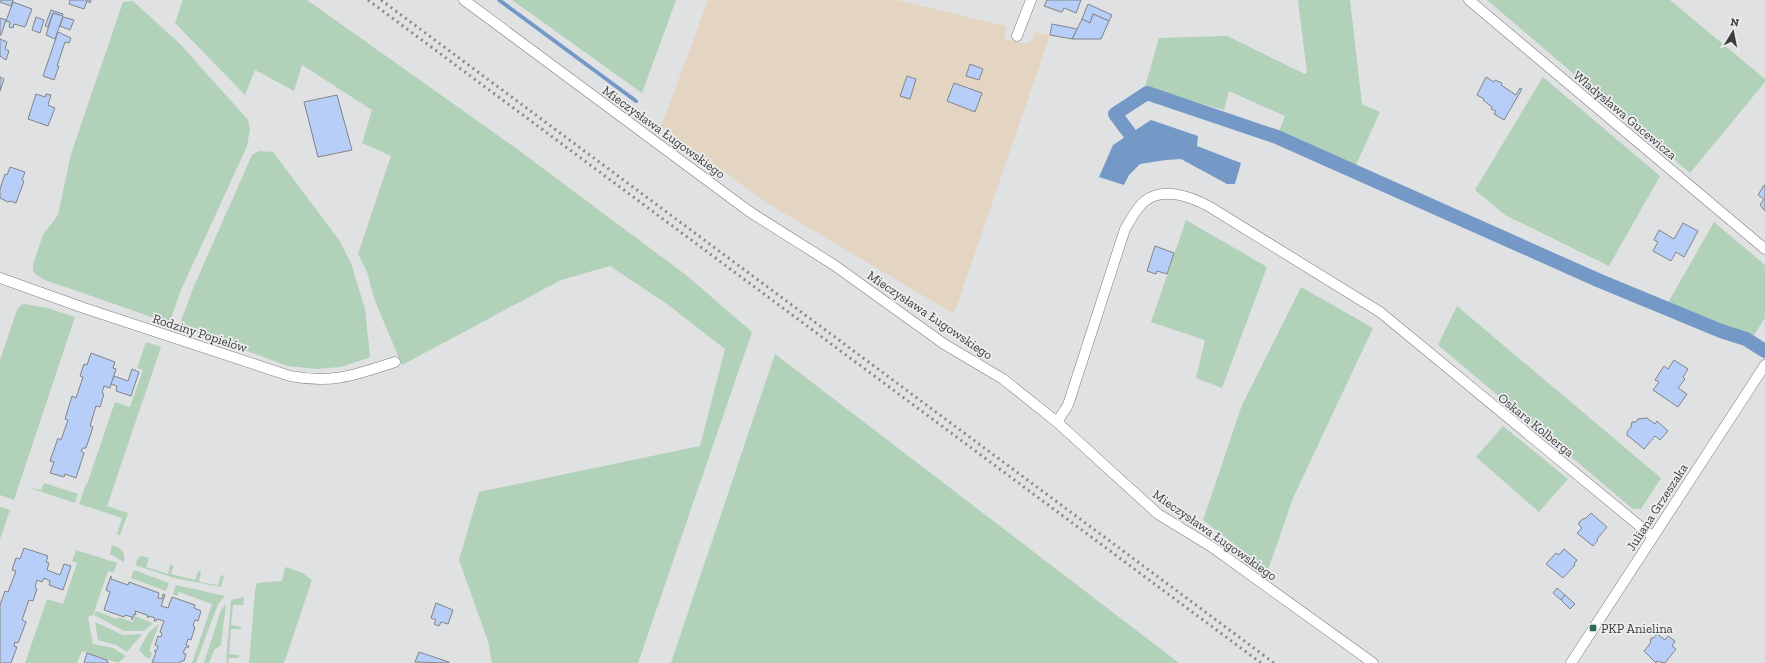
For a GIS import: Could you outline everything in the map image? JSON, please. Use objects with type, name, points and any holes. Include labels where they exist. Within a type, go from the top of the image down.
[{"type":"street","name":"Mieczysława Ługowskiego","points":[[464,0],[750,212],[834,266],[944,344],[1003,379],[1057,422],[1158,514],[1212,548],[1373,663]]},
{"type":"street","points":[[1017,36],[1031,0]]},
{"type":"street","name":"Władysława Gucewicza","points":[[1469,0],[1765,249]]},
{"type":"street","name":"Oskara Kolberga","points":[[1057,422],[1068,405],[1125,229],[1136,210],[1146,200],[1158,195],[1172,194],[1186,196],[1198,200],[1380,312],[1404,330],[1438,362],[1653,538]]},
{"type":"street","name":"Rodziny Popielów","points":[[0,278],[84,308],[290,376],[304,379],[338,379],[395,362]]},
{"type":"street","name":"Juliana Grzeszaka","points":[[1571,663],[1765,365]]},
{"type":"shaded area","points":[[708,0],[897,0],[1006,26],[1004,39],[1025,44],[1032,40],[1035,32],[1050,35],[954,314],[767,203],[661,127]]},
{"type":"green space","points":[[183,0],[307,0],[517,149],[686,275],[752,332],[638,663],[492,663],[488,641],[459,560],[479,492],[700,446],[725,349],[667,304],[610,266],[561,280],[402,365],[375,301],[367,272],[358,254],[391,156],[362,143],[372,110],[302,65],[294,91],[255,70],[245,95],[175,23]]},
{"type":"green space","points":[[512,0],[676,0],[642,93]]},
{"type":"green space","points":[[1298,0],[1350,0],[1362,104],[1380,112],[1356,165],[1279,131],[1285,116],[1229,91],[1224,110],[1145,87],[1159,38],[1227,36],[1305,74],[1307,72]]},
{"type":"green space","points":[[1487,0],[1670,0],[1765,79],[1765,82],[1690,173]]},
{"type":"green space","points":[[133,1],[181,45],[248,120],[250,129],[247,146],[181,290],[169,323],[45,280],[35,274],[33,270],[33,264],[43,235],[58,215],[71,154],[123,2]]},
{"type":"green space","points":[[1543,77],[1660,176],[1609,266],[1505,215],[1475,190]]},
{"type":"green space","points":[[259,151],[273,152],[339,240],[351,263],[365,309],[370,356],[368,358],[341,367],[316,369],[288,366],[179,326],[194,286],[252,155]]},
{"type":"green space","points":[[1186,220],[1267,267],[1222,388],[1196,378],[1205,340],[1151,322]]},
{"type":"green space","points":[[1714,222],[1765,265],[1765,318],[1752,338],[1668,303]]},
{"type":"green space","points":[[1301,287],[1373,328],[1293,498],[1268,570],[1203,520],[1242,405]]},
{"type":"green space","points":[[24,304],[47,308],[75,317],[14,500],[0,495],[0,360],[17,310]]},
{"type":"green space","points":[[1457,306],[1661,478],[1641,509],[1633,509],[1438,345]]},
{"type":"green space","points":[[146,342],[161,347],[107,506],[128,513],[120,535],[117,534],[122,518],[79,504],[115,402],[130,407],[143,370],[137,368]]},
{"type":"green space","points":[[775,354],[1179,663],[671,663]]},
{"type":"green space","points":[[1503,426],[1568,479],[1539,512],[1476,457]]},
{"type":"green space","points":[[44,483],[78,494],[75,503],[27,487],[41,490]]},
{"type":"green space","points":[[0,507],[10,510],[0,539]]},
{"type":"green space","points":[[112,545],[122,551],[124,555],[124,562],[110,554]]},
{"type":"green space","points":[[76,550],[117,563],[114,572],[108,571],[93,615],[88,617],[93,644],[113,648],[126,656],[118,663],[82,651],[77,663],[25,663],[47,599],[63,604],[77,563],[72,561]]},
{"type":"green space","points":[[142,556],[149,558],[146,567],[168,574],[170,564],[174,566],[171,574],[195,580],[198,571],[201,572],[199,582],[218,585],[221,575],[224,576],[221,587],[174,578],[135,565],[139,557]]},
{"type":"green space","points":[[285,567],[301,572],[312,580],[284,663],[249,663],[257,583],[282,581]]},
{"type":"green space","points":[[134,570],[169,583],[166,591],[131,578]]},
{"type":"green space","points":[[176,585],[225,596],[218,604],[196,663],[192,663],[212,604],[179,592],[177,596],[173,594]]},
{"type":"green space","points":[[244,597],[243,605],[233,605],[231,625],[241,627],[241,629],[231,629],[229,654],[239,655],[239,658],[229,658],[228,663],[226,663],[231,600]]},
{"type":"green space","points":[[226,604],[221,645],[214,650],[209,663],[204,663],[221,610]]},
{"type":"green space","points":[[96,611],[117,619],[118,617],[133,622],[135,616],[153,623],[144,631],[124,631],[94,615]]},
{"type":"green space","points":[[95,622],[123,635],[142,634],[127,652],[116,645],[98,640]]},
{"type":"green space","points":[[159,624],[149,651],[152,653],[150,659],[139,650],[149,632]]},
{"type":"water","points":[[1151,120],[1198,136],[1197,146],[1241,163],[1235,184],[1227,184],[1181,159],[1140,164],[1129,175],[1124,185],[1099,177],[1113,145]]},
{"type":"building","points":[[0,0],[13,0],[11,6],[0,2]]},
{"type":"building","points":[[70,0],[91,0],[90,3],[87,1],[84,9],[69,4]]},
{"type":"building","points":[[1047,0],[1081,0],[1076,13],[1064,8],[1061,12],[1044,6]]},
{"type":"building","points":[[13,2],[32,9],[25,27],[14,24],[13,28],[9,27],[10,22],[6,21]]},
{"type":"building","points":[[1088,4],[1112,15],[1109,21],[1093,14],[1090,23],[1082,19]]},
{"type":"building","points":[[51,10],[63,14],[62,16],[53,13],[48,27],[45,26]]},
{"type":"building","points":[[53,13],[63,16],[55,39],[46,35]]},
{"type":"building","points":[[1093,14],[1109,21],[1101,39],[1072,39],[1082,19],[1090,23]]},
{"type":"building","points":[[36,17],[44,20],[40,33],[32,30]]},
{"type":"building","points":[[63,17],[74,20],[70,30],[60,26]]},
{"type":"building","points":[[0,18],[6,20],[1,35],[0,35]]},
{"type":"building","points":[[1052,24],[1077,29],[1072,39],[1050,35]]},
{"type":"building","points":[[58,32],[71,38],[69,43],[65,42],[54,80],[43,76]]},
{"type":"building","points":[[0,39],[7,42],[5,49],[9,51],[6,60],[0,56]]},
{"type":"building","points":[[970,64],[983,69],[979,80],[966,76]]},
{"type":"building","points":[[907,76],[916,79],[910,99],[900,96]]},
{"type":"building","points":[[0,77],[4,79],[0,91]]},
{"type":"building","points":[[1486,77],[1494,82],[1495,80],[1502,83],[1501,85],[1516,95],[1520,88],[1522,89],[1504,120],[1494,114],[1496,111],[1491,109],[1492,107],[1483,100],[1484,99],[1477,95]]},
{"type":"building","points":[[954,83],[982,93],[975,112],[947,101]]},
{"type":"building","points":[[36,94],[45,97],[46,94],[51,95],[48,105],[55,108],[48,126],[28,119]]},
{"type":"building","points":[[337,95],[352,150],[318,157],[304,102]]},
{"type":"building","points":[[10,167],[25,172],[22,180],[24,181],[16,203],[10,201],[8,202],[0,198],[0,189],[5,174],[7,175]]},
{"type":"building","points":[[1764,185],[1765,211],[1760,205],[1764,199],[1758,195]]},
{"type":"building","points":[[1683,223],[1698,231],[1684,257],[1676,252],[1671,261],[1653,251],[1658,242],[1654,240],[1659,230],[1674,239]]},
{"type":"building","points":[[1155,246],[1174,253],[1167,274],[1157,271],[1156,274],[1147,271]]},
{"type":"building","points":[[91,353],[115,362],[113,368],[116,369],[110,388],[104,386],[102,393],[104,394],[100,407],[96,406],[90,426],[93,427],[86,448],[83,448],[81,451],[84,453],[76,478],[65,474],[64,477],[50,473],[54,462],[50,461],[58,438],[61,440],[68,420],[65,419],[72,396],[76,398],[83,377],[80,376],[84,364],[87,365]]},
{"type":"building","points":[[1674,360],[1688,369],[1683,377],[1685,379],[1678,388],[1687,394],[1678,407],[1653,390],[1659,382],[1655,380],[1664,366],[1668,369]]},
{"type":"building","points":[[132,369],[139,372],[131,396],[116,391],[117,386],[111,384],[114,376],[128,381]]},
{"type":"building","points":[[1647,418],[1655,424],[1657,421],[1668,431],[1660,440],[1655,436],[1644,449],[1627,435],[1627,432],[1631,427],[1632,422],[1636,422],[1638,419]]},
{"type":"building","points":[[1591,513],[1607,527],[1593,546],[1577,533],[1582,528],[1579,525],[1579,522]]},
{"type":"building","points":[[24,548],[48,556],[46,562],[49,563],[47,570],[60,575],[64,564],[71,566],[63,590],[49,585],[50,581],[44,578],[42,582],[37,580],[35,588],[37,589],[33,601],[29,600],[22,620],[26,622],[18,643],[15,642],[14,646],[17,647],[11,663],[0,663],[0,605],[5,591],[8,592],[16,571],[12,570],[16,558],[20,559]]},
{"type":"building","points":[[1564,549],[1577,560],[1574,564],[1575,565],[1563,578],[1546,564],[1556,553],[1559,555]]},
{"type":"building","points":[[111,576],[111,579],[128,585],[129,582],[159,593],[158,598],[162,599],[163,594],[165,595],[161,606],[168,608],[172,597],[195,605],[194,608],[201,611],[198,621],[195,620],[193,626],[195,627],[191,640],[188,639],[186,645],[189,646],[188,648],[186,647],[183,653],[186,654],[184,661],[181,661],[180,663],[152,663],[156,652],[154,651],[157,650],[158,646],[155,645],[158,636],[161,637],[162,633],[160,632],[164,621],[157,619],[154,621],[155,618],[149,616],[148,618],[147,615],[135,611],[136,615],[134,614],[132,620],[132,617],[125,615],[124,617],[104,610],[110,592],[106,590]]},
{"type":"building","points":[[1557,588],[1565,595],[1561,600],[1553,593]]},
{"type":"building","points":[[1565,595],[1575,604],[1570,609],[1561,600]]},
{"type":"building","points":[[436,603],[453,610],[448,624],[441,622],[439,626],[434,624],[436,620],[431,618]]},
{"type":"building","points":[[1657,634],[1665,640],[1668,636],[1675,641],[1672,646],[1676,649],[1665,663],[1657,661],[1656,663],[1644,651],[1650,644],[1651,638],[1654,638]]},
{"type":"building","points":[[419,652],[449,662],[449,663],[415,662]]},
{"type":"building","points":[[87,653],[107,660],[108,663],[84,663]]},
{"type":"waterway","points":[[499,0],[636,101]]},
{"type":"waterway","points":[[1130,134],[1115,114],[1147,93],[1277,137],[1600,281],[1721,331],[1746,339],[1765,351]]},
{"type":"railway","points":[[368,0],[1261,663]]},
{"type":"railway","points":[[381,0],[1274,663]]},
{"type":"place","name":"PKP Anielina","points":[[1593,628]]}]
